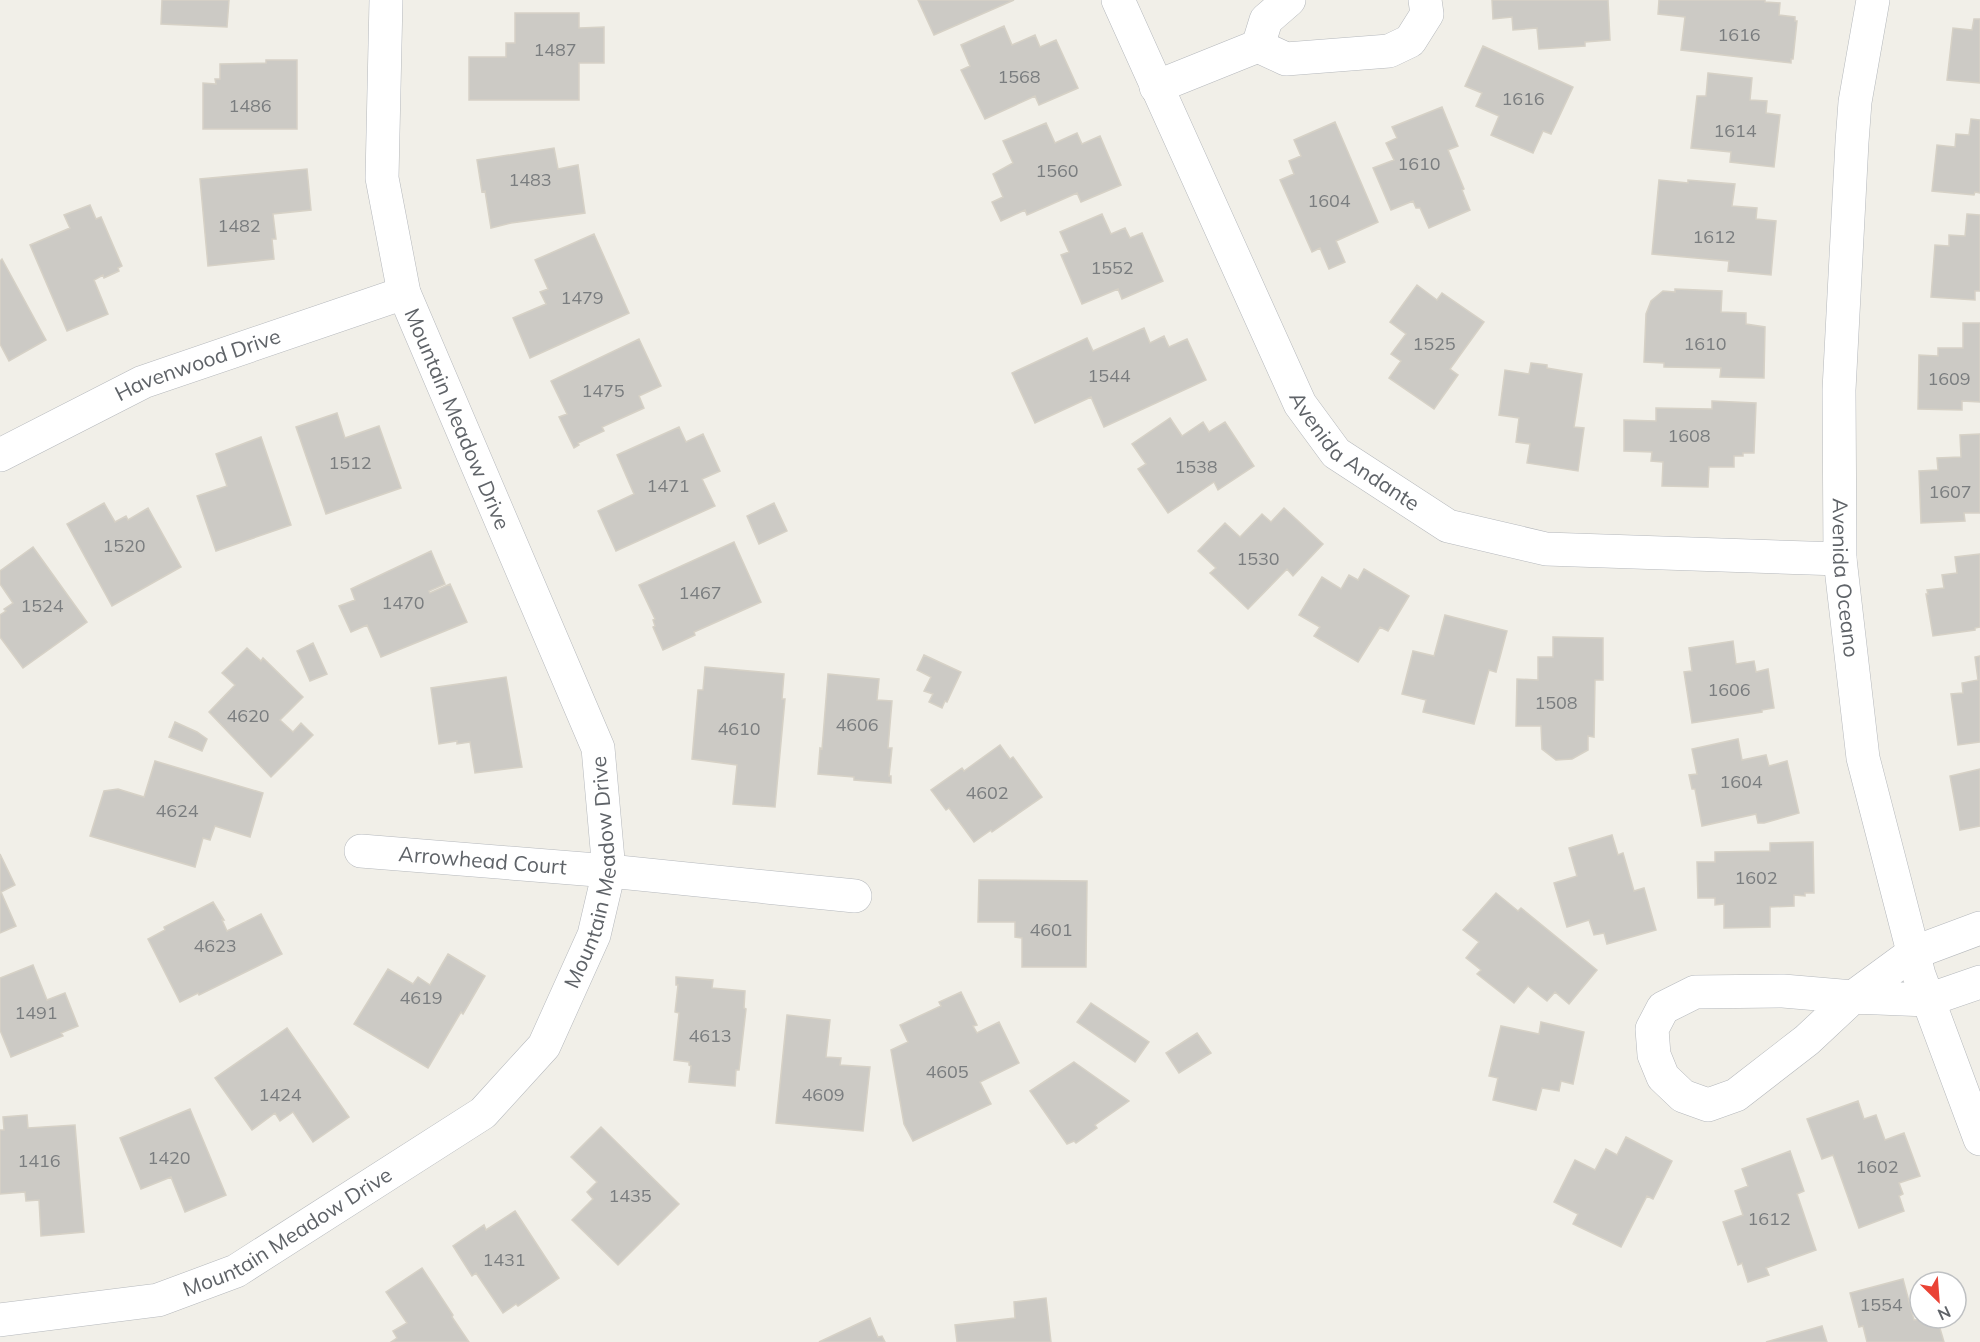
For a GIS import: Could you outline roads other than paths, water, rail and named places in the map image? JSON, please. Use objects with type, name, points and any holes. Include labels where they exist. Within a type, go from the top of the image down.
[{"type":"street","name":"Mountain Meadow Drive","points":[[0,1320],[158,1300],[236,1271],[483,1113],[544,1046],[594,935],[609,871],[598,748],[404,293],[382,178],[386,0]]},
{"type":"street","name":"Avenida Andante","points":[[1118,0],[1300,404],[1336,453],[1448,526],[1546,549],[1840,560]]},
{"type":"street","points":[[1258,46],[1266,20],[1289,0]]},
{"type":"street","points":[[1156,87],[1258,46],[1286,59],[1389,51],[1410,41],[1427,14],[1425,0]]},
{"type":"street","name":"Avenida Oceano","points":[[1873,0],[1855,102],[1852,142],[1839,390],[1840,560],[1863,758],[1913,953],[1928,1000],[1980,1139]]},
{"type":"street","name":"Havenwood Drive","points":[[0,455],[143,382],[404,293]]},
{"type":"street","name":"Arrowhead Court","points":[[361,851],[609,871],[855,896]]},
{"type":"street","points":[[1980,928],[1913,953],[1853,997],[1807,1040],[1736,1095],[1708,1105],[1683,1096],[1663,1077],[1654,1055],[1652,1029],[1664,1008],[1695,992],[1783,991],[1853,997],[1928,1000],[1980,982]]}]
